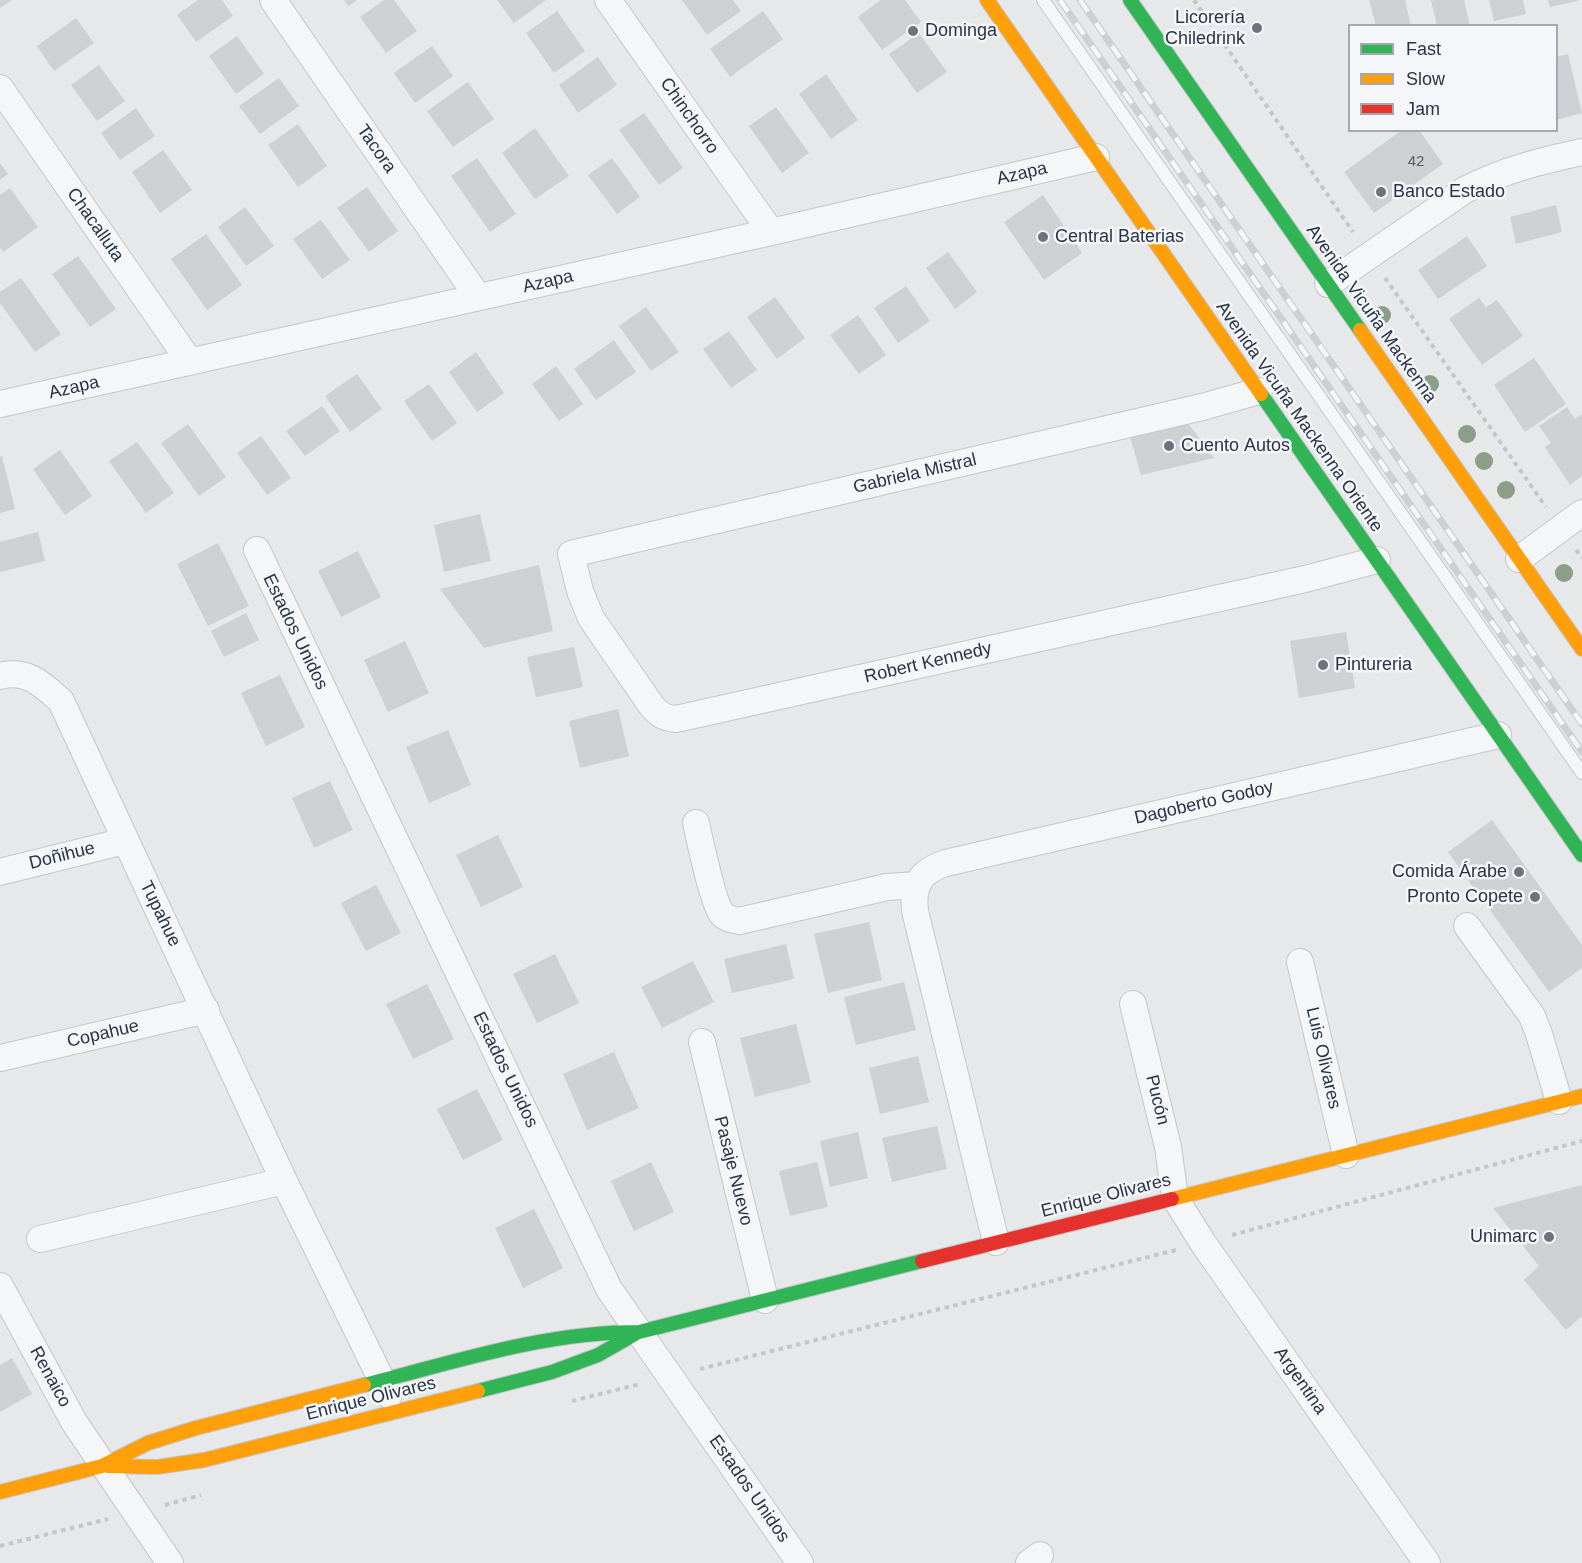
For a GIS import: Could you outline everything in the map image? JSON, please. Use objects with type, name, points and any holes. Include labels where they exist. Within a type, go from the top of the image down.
[{"type":"main road","name":"Avenida Vicuña Mackenna Oriente","points":[[987,0],[1582,855]]},
{"type":"main road","name":"Avenida Vicuña Mackenna","points":[[1140,2],[1328,284],[1582,649]]},
{"type":"main road","name":"Enrique Olivares","points":[[0,1492],[102,1466],[148,1443],[172,1435],[382,1380],[554,1338],[586,1333],[639,1332],[1571,1098]]},
{"type":"main road","name":"Enrique Olivares","points":[[102,1466],[157,1467],[204,1460],[397,1412],[560,1370],[598,1355],[639,1332]]},
{"type":"street","name":"Tacora","points":[[273,0],[478,297]]},
{"type":"street","name":"Chinchorro","points":[[608,0],[771,232]]},
{"type":"street","name":"Chacalluta","points":[[0,88],[190,362]]},
{"type":"street","points":[[1328,284],[1465,190],[1521,166],[1582,152]]},
{"type":"street","name":"Azapa","points":[[0,404],[1096,157]]},
{"type":"street","name":"Gabriela Mistral","points":[[571,554],[1259,391]]},
{"type":"street","points":[[1519,559],[1582,513]]},
{"type":"street","name":"Estados Unidos","points":[[256,550],[609,1289],[800,1563]]},
{"type":"street","name":"Robert Kennedy","points":[[571,554],[580,591],[591,618],[657,713],[666,718],[676,719],[1293,582],[1377,560]]},
{"type":"street","name":"Tupahue","points":[[5,675],[38,680],[61,701],[284,1181],[397,1412]]},
{"type":"street","name":"Dagoberto Godoy","points":[[917,885],[934,867],[946,863],[1498,735]]},
{"type":"street","points":[[696,823],[717,905],[725,917],[732,920],[740,921],[887,887],[917,885],[914,897],[915,911],[996,1242]]},
{"type":"street","name":"Doñihue","points":[[0,872],[125,841]]},
{"type":"street","points":[[1467,926],[1532,1016],[1571,1098]]},
{"type":"street","name":"Luis Olivares","points":[[1300,962],[1346,1155]]},
{"type":"street","name":"Pucón","points":[[1133,1004],[1168,1147],[1175,1198]]},
{"type":"street","name":"Copahue","points":[[0,1058],[206,1010]]},
{"type":"street","name":"Pasaje Nuevo","points":[[702,1042],[765,1300]]},
{"type":"street","points":[[40,1239],[284,1181]]},
{"type":"street","name":"Argentina","points":[[1175,1198],[1203,1243],[1427,1563]]},
{"type":"street","name":"Renaico","points":[[0,1286],[74,1422],[170,1563]]},
{"type":"lane","points":[[1043,0],[1582,773]]},
{"type":"path","points":[[567,1403],[1203,1243],[1582,1141]]},
{"type":"path","points":[[0,1546],[202,1495]]},
{"type":"building","points":[[0,0],[12,0],[0,8]]},
{"type":"building","points":[[198,0],[222,0],[233,16],[196,42],[177,15]]},
{"type":"building","points":[[344,0],[357,0],[348,6]]},
{"type":"building","points":[[384,0],[394,0],[417,31],[386,53],[360,17]]},
{"type":"building","points":[[497,0],[546,0],[514,23]]},
{"type":"building","points":[[682,0],[733,0],[741,11],[707,35]]},
{"type":"building","points":[[881,0],[905,0],[921,22],[882,50],[858,17]]},
{"type":"building","points":[[1369,0],[1405,0],[1411,24],[1375,24]]},
{"type":"building","points":[[1431,0],[1464,0],[1470,24],[1437,24]]},
{"type":"building","points":[[1489,0],[1523,0],[1526,14],[1494,21]]},
{"type":"building","points":[[1548,0],[1578,0],[1578,1],[1550,7]]},
{"type":"building","points":[[557,11],[585,51],[554,73],[526,33]]},
{"type":"building","points":[[763,11],[783,39],[730,77],[710,49]]},
{"type":"building","points":[[76,18],[94,43],[54,71],[37,46]]},
{"type":"building","points":[[919,33],[947,72],[917,93],[889,54]]},
{"type":"building","points":[[237,36],[264,74],[236,94],[209,56]]},
{"type":"building","points":[[432,46],[453,76],[415,103],[394,73]]},
{"type":"building","points":[[1568,54],[1582,113],[1558,119],[1558,56]]},
{"type":"building","points":[[598,57],[617,85],[578,113],[559,85]]},
{"type":"building","points":[[99,65],[125,101],[97,121],[71,85]]},
{"type":"building","points":[[826,74],[858,120],[831,139],[799,94]]},
{"type":"building","points":[[279,78],[299,106],[260,134],[239,106]]},
{"type":"building","points":[[468,82],[494,119],[453,147],[427,111]]},
{"type":"building","points":[[776,107],[809,153],[782,173],[749,126]]},
{"type":"building","points":[[136,108],[155,136],[120,160],[101,133]]},
{"type":"building","points":[[644,113],[683,168],[659,185],[619,130]]},
{"type":"building","points":[[298,124],[327,166],[298,187],[268,145]]},
{"type":"building","points":[[535,128],[569,176],[535,199],[502,153]]},
{"type":"building","name":"Banco Estado","points":[[1399,132],[1420,132],[1443,164],[1374,213],[1344,172]]},
{"type":"building","points":[[163,150],[192,190],[160,213],[132,172]]},
{"type":"building","points":[[477,158],[516,214],[490,232],[451,176]]},
{"type":"building","points":[[612,158],[640,197],[617,214],[588,175]]},
{"type":"building","points":[[0,163],[8,174],[0,180]]},
{"type":"building","points":[[367,187],[398,231],[369,252],[337,208]]},
{"type":"building","points":[[10,188],[38,227],[3,252],[0,247],[0,195]]},
{"type":"building","name":"Central Baterias","points":[[1043,195],[1082,253],[1044,280],[1004,222]]},
{"type":"building","points":[[1556,205],[1562,232],[1516,244],[1510,217]]},
{"type":"building","points":[[245,207],[274,246],[246,266],[218,227]]},
{"type":"building","points":[[321,220],[350,260],[322,279],[293,239]]},
{"type":"building","points":[[206,234],[242,285],[207,310],[171,259]]},
{"type":"building","points":[[1467,236],[1487,266],[1438,299],[1418,270]]},
{"type":"building","points":[[948,252],[977,292],[955,309],[926,268]]},
{"type":"building","points":[[78,256],[116,309],[90,327],[52,274]]},
{"type":"building","points":[[21,278],[61,334],[35,352],[0,303],[0,292]]},
{"type":"building","points":[[906,286],[930,321],[898,343],[874,308]]},
{"type":"building","points":[[775,297],[805,338],[777,359],[747,317]]},
{"type":"building","points":[[1479,298],[1486,307],[1497,300],[1523,336],[1482,365],[1449,319]]},
{"type":"building","points":[[646,307],[679,352],[651,371],[619,326]]},
{"type":"building","points":[[858,315],[886,355],[859,374],[830,335]]},
{"type":"building","points":[[729,331],[757,370],[731,388],[703,349]]},
{"type":"building","points":[[614,340],[636,372],[596,400],[574,369]]},
{"type":"building","points":[[476,352],[504,393],[477,412],[449,372]]},
{"type":"building","points":[[1534,358],[1566,404],[1525,432],[1494,385]]},
{"type":"building","points":[[556,366],[583,404],[559,421],[532,384]]},
{"type":"building","points":[[357,374],[382,409],[350,432],[325,396]]},
{"type":"building","points":[[429,384],[457,423],[432,441],[404,401]]},
{"type":"building","points":[[322,406],[340,431],[305,456],[286,431]]},
{"type":"building","points":[[1567,407],[1575,419],[1582,414],[1582,476],[1570,485],[1545,447],[1551,443],[1539,426]]},
{"type":"building","name":"Cuento Autos","points":[[1185,419],[1214,458],[1141,475],[1129,433]]},
{"type":"building","points":[[188,424],[226,477],[199,496],[161,443]]},
{"type":"building","points":[[261,436],[291,478],[267,495],[237,453]]},
{"type":"building","points":[[137,442],[174,493],[146,513],[109,461]]},
{"type":"building","points":[[60,450],[92,496],[65,515],[33,469]]},
{"type":"building","points":[[2,456],[15,509],[0,513],[0,457]]},
{"type":"building","points":[[480,514],[491,561],[444,572],[434,525]]},
{"type":"building","points":[[38,532],[45,561],[0,572],[0,542]]},
{"type":"building","points":[[218,543],[249,606],[208,626],[177,564]]},
{"type":"building","points":[[358,551],[381,597],[341,617],[318,571]]},
{"type":"building","points":[[539,565],[553,631],[484,648],[440,589]]},
{"type":"building","points":[[246,613],[259,640],[224,657],[211,631]]},
{"type":"building","name":"Pintureria","points":[[1346,632],[1355,688],[1299,698],[1290,641]]},
{"type":"building","points":[[405,641],[429,693],[388,712],[364,660]]},
{"type":"building","points":[[574,647],[583,687],[536,697],[527,657]]},
{"type":"building","points":[[280,675],[305,727],[266,746],[241,693]]},
{"type":"building","points":[[618,709],[629,756],[580,768],[569,721]]},
{"type":"building","points":[[448,730],[471,785],[429,803],[406,747]]},
{"type":"building","points":[[330,781],[353,830],[314,848],[292,798]]},
{"type":"building","points":[[1492,820],[1582,945],[1582,968],[1549,992],[1448,852]]},
{"type":"building","points":[[498,835],[523,887],[481,907],[456,855]]},
{"type":"building","points":[[376,885],[401,933],[366,951],[341,903]]},
{"type":"building","points":[[869,922],[882,980],[828,993],[814,934]]},
{"type":"building","points":[[786,944],[794,979],[732,993],[724,959]]},
{"type":"building","points":[[555,954],[579,1003],[537,1023],[513,974]]},
{"type":"building","points":[[693,961],[714,1002],[662,1028],[641,987]]},
{"type":"building","points":[[904,982],[916,1030],[856,1045],[844,997]]},
{"type":"building","points":[[427,984],[454,1039],[413,1059],[386,1004]]},
{"type":"building","points":[[796,1024],[811,1083],[755,1097],[740,1038]]},
{"type":"building","points":[[614,1052],[639,1108],[587,1130],[563,1074]]},
{"type":"building","points":[[918,1056],[929,1102],[880,1114],[869,1068]]},
{"type":"building","points":[[477,1089],[503,1140],[463,1160],[437,1109]]},
{"type":"building","points":[[937,1126],[947,1169],[892,1182],[882,1138]]},
{"type":"building","points":[[858,1132],[868,1178],[830,1187],[820,1141]]},
{"type":"building","points":[[651,1162],[674,1212],[634,1231],[611,1181]]},
{"type":"building","points":[[817,1162],[828,1207],[790,1216],[779,1171]]},
{"type":"building","name":"Unimarc","points":[[1582,1185],[1582,1318],[1566,1330],[1524,1280],[1539,1266],[1493,1208]]},
{"type":"building","points":[[534,1209],[563,1268],[523,1288],[495,1228]]},
{"type":"building","points":[[12,1358],[32,1394],[0,1412],[0,1365]]},
{"type":"railway","points":[[1060,0],[1582,752]]},
{"type":"railway","points":[[1080,0],[1582,724]]},
{"type":"traffic: fast","points":[[1130,0],[1360,330]]},
{"type":"traffic: fast","points":[[1261,394],[1582,855]]},
{"type":"traffic: fast","points":[[364,1385],[534,1343],[604,1333],[639,1332],[922,1261]]},
{"type":"traffic: fast","points":[[478,1391],[552,1372],[598,1355],[635,1334]]},
{"type":"traffic: slow","points":[[987,0],[1261,394]]},
{"type":"traffic: slow","points":[[1360,330],[1582,649]]},
{"type":"traffic: slow","points":[[1172,1199],[1582,1096]]},
{"type":"traffic: slow","points":[[0,1492],[102,1466],[148,1443],[196,1428],[364,1385]]},
{"type":"traffic: slow","points":[[107,1466],[157,1467],[204,1460],[478,1391]]},
{"type":"traffic: jam","points":[[922,1261],[1172,1199]]},
{"type":"place","name":"Licorería Chiledrink","points":[[1257,28]]},
{"type":"place","name":"Dominga","points":[[913,31]]},
{"type":"place","name":"Banco Estado","points":[[1381,192]]},
{"type":"place","name":"Central Baterias","points":[[1043,237]]},
{"type":"place","name":"Cuento Autos","points":[[1169,446]]},
{"type":"place","name":"Pintureria","points":[[1323,665]]},
{"type":"place","name":"Comida Árabe","points":[[1519,872]]},
{"type":"place","name":"Pronto Copete","points":[[1535,897]]},
{"type":"place","name":"Unimarc","points":[[1549,1237]]}]
